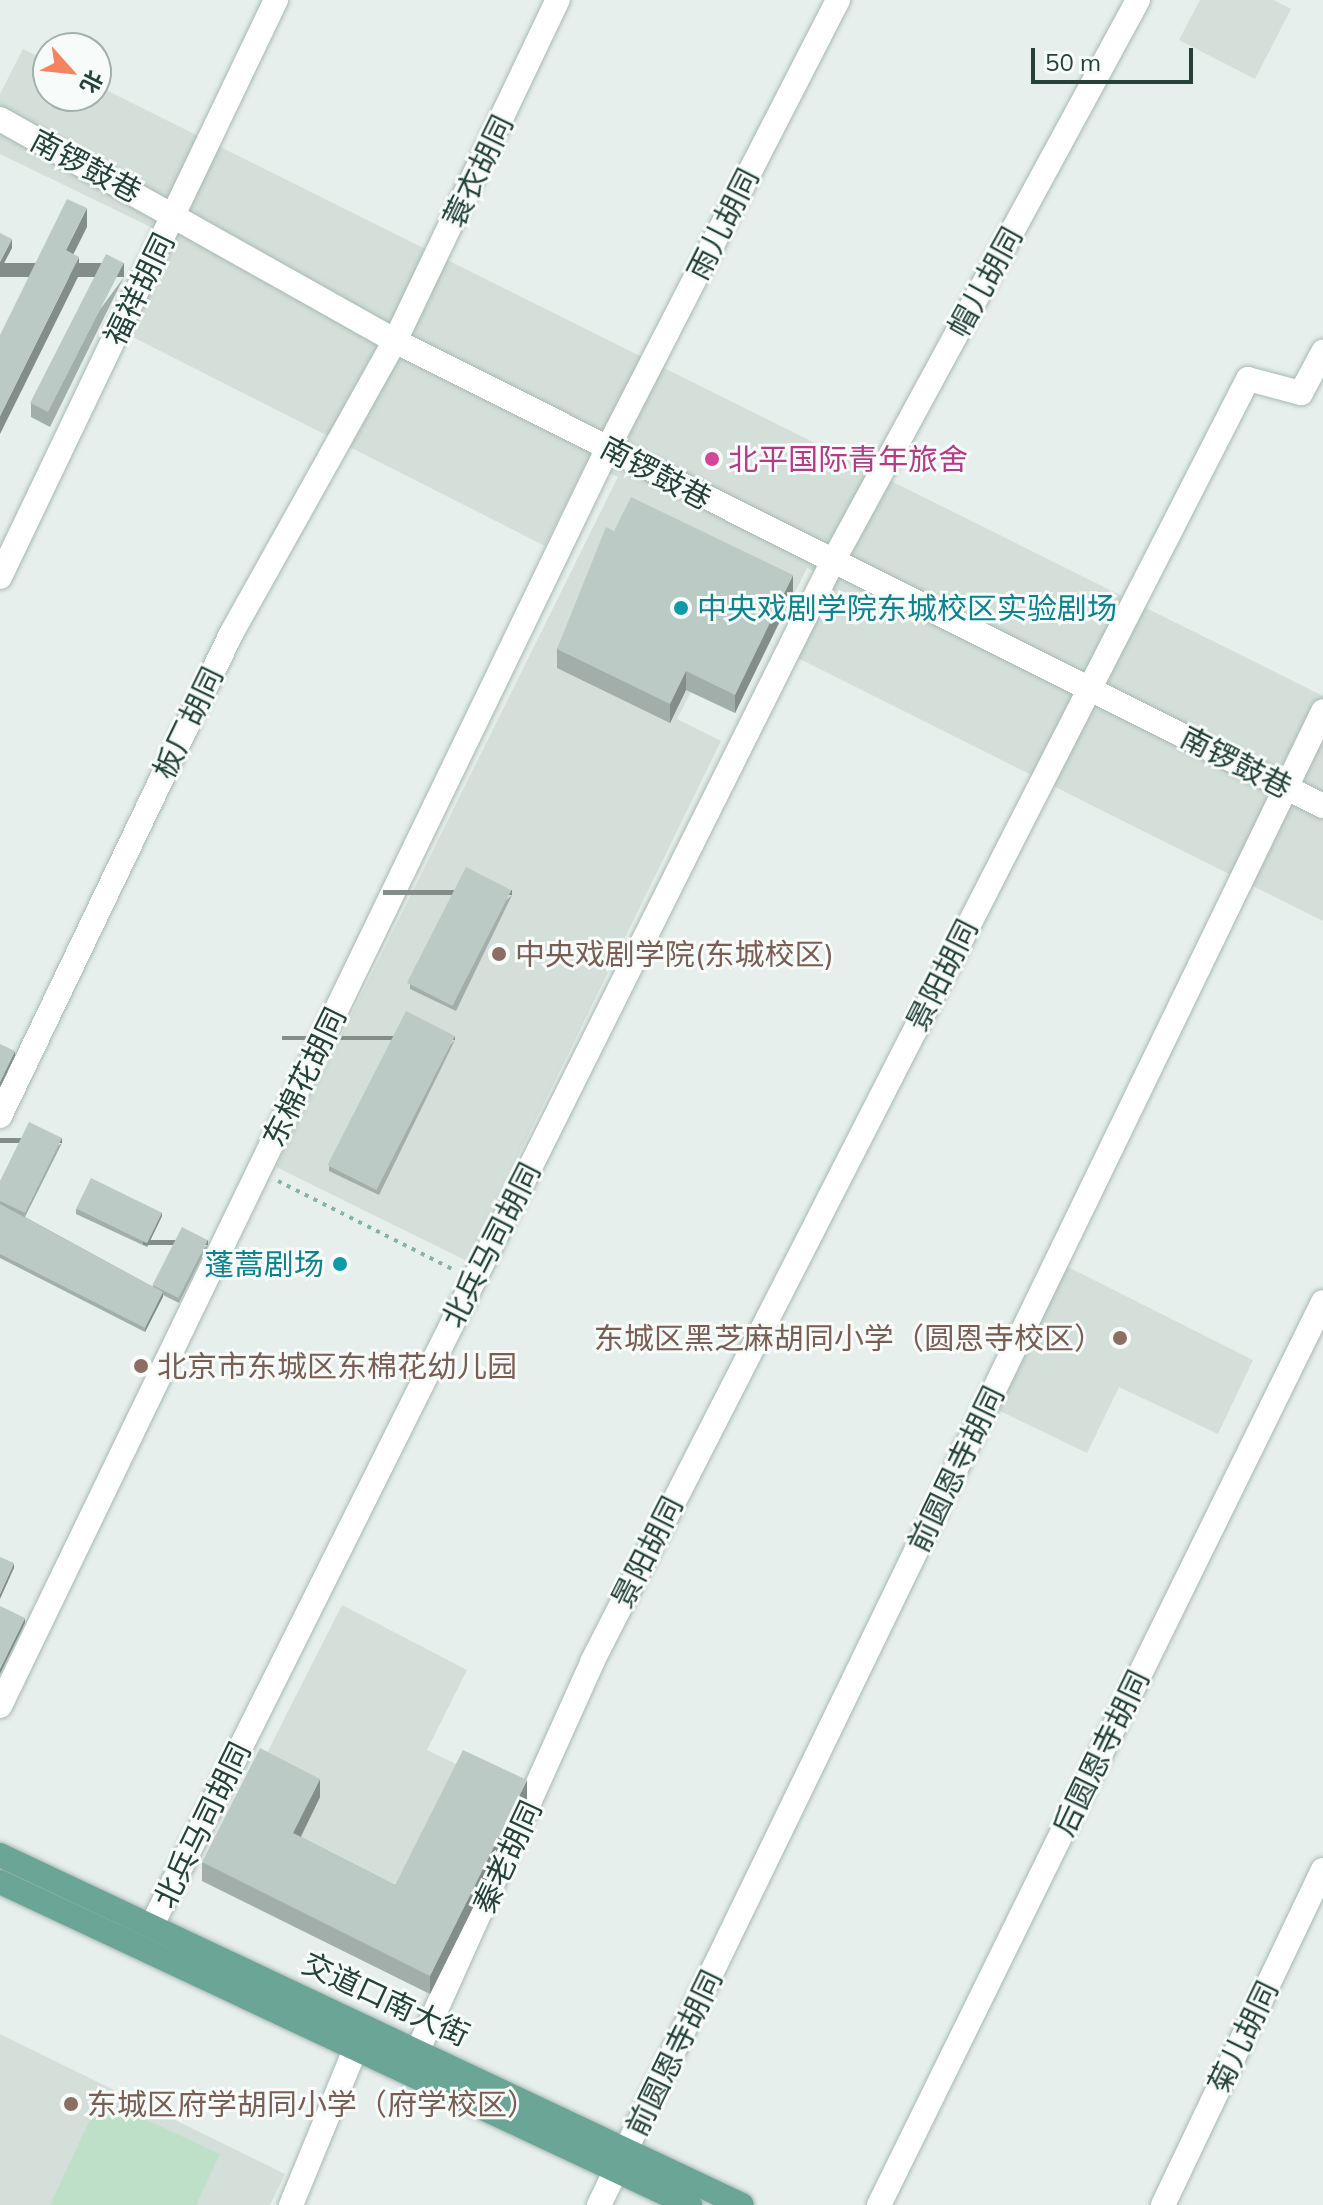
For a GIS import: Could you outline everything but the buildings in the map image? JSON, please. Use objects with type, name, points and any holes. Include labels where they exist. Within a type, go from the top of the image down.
[{"type":"main road","name":"交道口南大街","points":[[0,1855],[418,2050],[621,2160],[690,2205]]},
{"type":"main road","name":"交道口南大街","points":[[0,1882],[355,2050],[621,2160],[742,2205]]},
{"type":"street","name":"福祥胡同","points":[[0,577],[276,0]]},
{"type":"street","name":"蓑衣胡同","points":[[395,341],[558,0]]},
{"type":"street","name":"雨儿胡同","points":[[608,448],[838,0]]},
{"type":"street","name":"帽儿胡同","points":[[831,565],[1138,0]]},
{"type":"street","name":"南锣鼓巷","points":[[0,119],[175,214],[395,341],[831,565],[1091,686],[1323,806]]},
{"type":"street","name":"板厂胡同","points":[[0,1116],[231,634],[395,341]]},
{"type":"street","name":"景阳胡同","points":[[592,1662],[1248,379],[1301,393],[1323,352]]},
{"type":"street","name":"东棉花胡同","points":[[0,1706],[608,448]]},
{"type":"street","name":"北兵马司胡同","points":[[152,1925],[831,565]]},
{"type":"street","name":"前圆恩寺胡同","points":[[599,2205],[1323,711]]},
{"type":"street","name":"后圆恩寺胡同","points":[[879,2205],[1323,1302]]},
{"type":"street","name":"秦老胡同","points":[[418,2050],[592,1662]]},
{"type":"street","name":"菊儿胡同","points":[[1163,2205],[1323,1870]]},
{"type":"street","points":[[291,2205],[355,2050]]},
{"type":"path","points":[[258,1171],[474,1280]]},
{"type":"shaded area","points":[[1200,0],[1274,0],[1291,9],[1255,79],[1179,40]]},
{"type":"shaded area","points":[[23,49],[32,53],[32,112],[112,112],[112,93],[1323,696],[1323,921],[796,657],[833,580],[807,568],[735,713],[691,692],[677,719],[721,741],[467,1261],[276,1167],[618,477],[587,462],[545,546],[111,326],[159,231],[0,154],[0,94]]},
{"type":"shaded area","name":"东城区黑芝麻胡同小学（圆恩寺校区）","points":[[1064,1265],[1253,1360],[1218,1434],[1119,1387],[1087,1453],[996,1409]]},
{"type":"shaded area","points":[[342,1605],[467,1670],[427,1750],[527,1799],[430,1994],[202,1881]]},
{"type":"shaded area","name":"东城区府学胡同小学（府学校区）","points":[[0,2034],[285,2174],[270,2205],[0,2205]]},
{"type":"green space","points":[[100,2098],[220,2154],[196,2205],[50,2205]]},
{"type":"place","name":"北平国际青年旅舍","points":[[712,459]]},
{"type":"place","name":"中央戏剧学院东城校区实验剧场","points":[[681,608]]},
{"type":"place","name":"中央戏剧学院(东城校区)","points":[[499,954]]},
{"type":"place","name":"蓬蒿剧场","points":[[340,1264]]},
{"type":"place","name":"东城区黑芝麻胡同小学（圆恩寺校区）","points":[[1120,1338]]},
{"type":"place","name":"北京市东城区东棉花幼儿园","points":[[141,1366]]},
{"type":"place","name":"东城区府学胡同小学（府学校区）","points":[[71,2104]]}]
